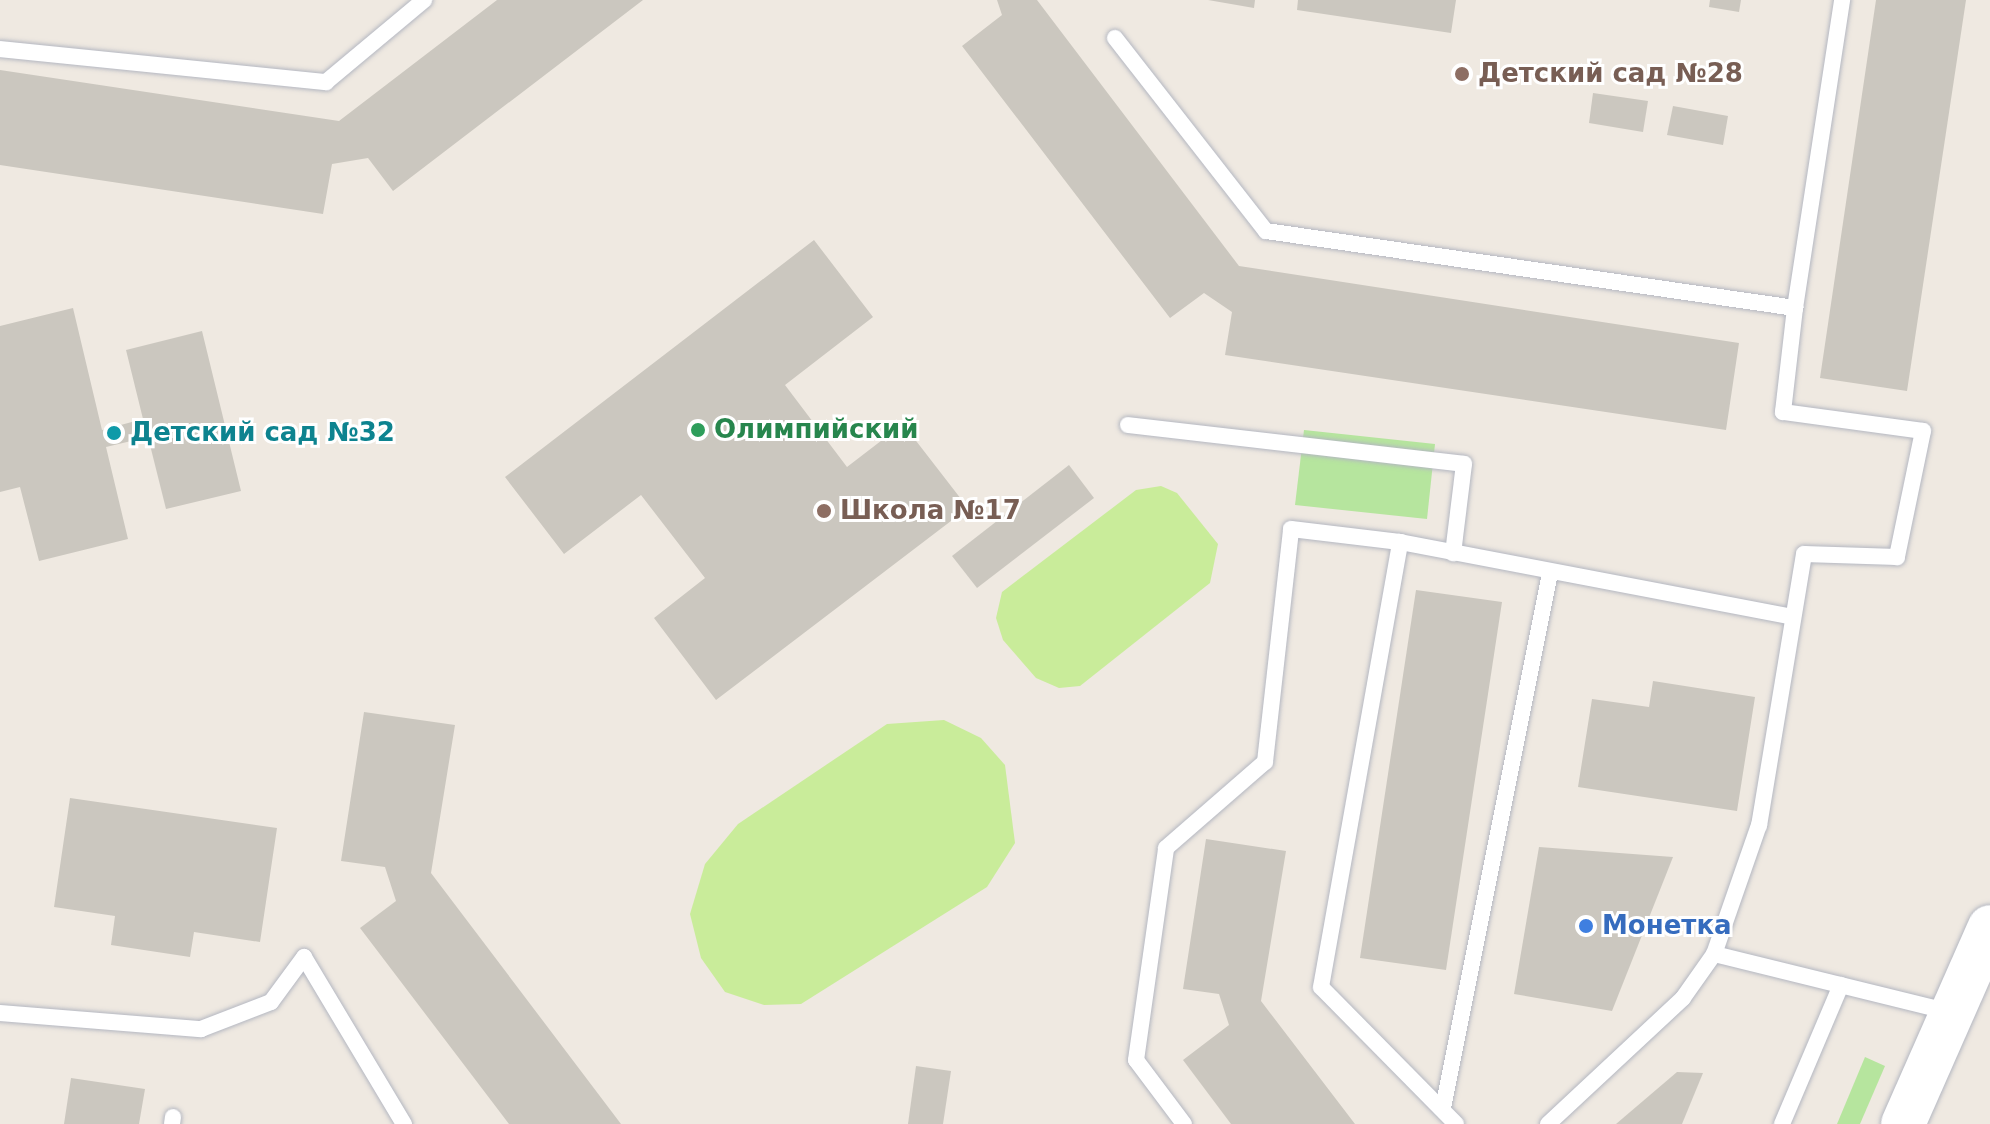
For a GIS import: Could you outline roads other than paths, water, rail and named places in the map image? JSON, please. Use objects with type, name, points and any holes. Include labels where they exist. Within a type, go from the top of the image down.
[{"type":"street","points":[[1903,1124],[1990,927]]},
{"type":"lane","points":[[0,49],[326,82],[424,0]]},
{"type":"lane","points":[[1548,1124],[1683,998],[1714,954],[1759,825],[1804,554],[1897,557],[1923,431],[1783,412],[1795,308],[1842,0]]},
{"type":"lane","points":[[1115,38],[1266,231],[1795,308]]},
{"type":"lane","points":[[1128,425],[1464,464],[1453,553]]},
{"type":"lane","points":[[1184,1124],[1136,1060],[1166,848],[1265,762],[1291,529],[1400,542],[1792,617]]},
{"type":"lane","points":[[1400,542],[1321,987],[1456,1124]]},
{"type":"lane","points":[[1443,1108],[1550,573]]},
{"type":"lane","points":[[1714,954],[1952,1013]]},
{"type":"lane","points":[[0,1013],[201,1029],[271,1002],[304,957],[404,1124]]},
{"type":"lane","points":[[1782,1124],[1841,985]]},
{"type":"place","name":"Детский сад №28","points":[[1462,74]]},
{"type":"place","name":"Олимпийский","points":[[698,430]]},
{"type":"place","name":"Детский сад №32","points":[[114,433]]},
{"type":"place","name":"Школа №17","points":[[824,511]]},
{"type":"place","name":"Монетка","points":[[1586,926]]}]
